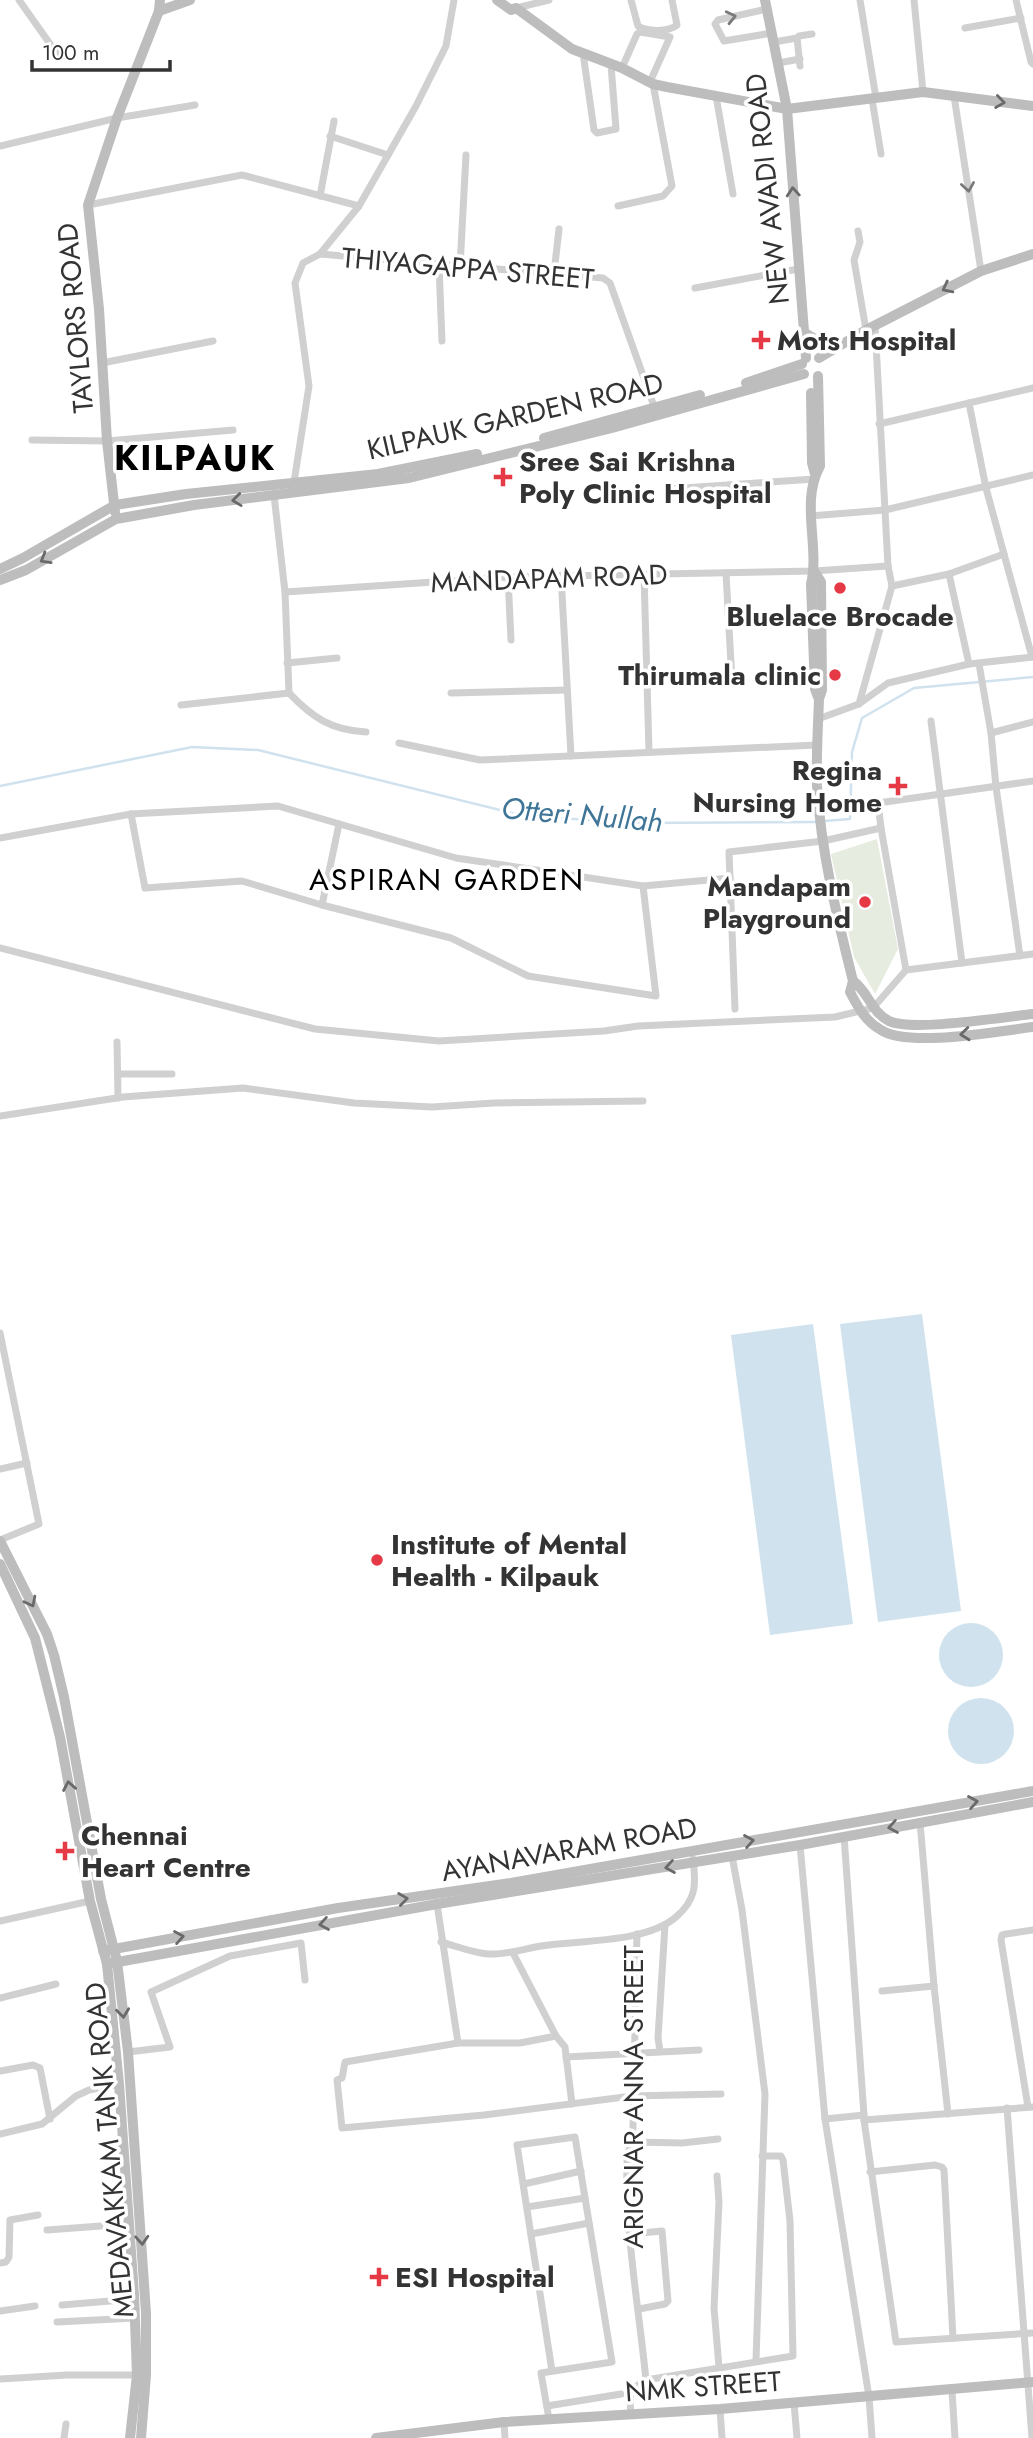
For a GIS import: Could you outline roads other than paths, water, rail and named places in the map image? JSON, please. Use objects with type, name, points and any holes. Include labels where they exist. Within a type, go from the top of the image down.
[{"type":"main road","points":[[159,6],[190,0]]},
{"type":"main road","points":[[497,0],[511,10],[516,8],[572,49],[652,83],[716,96],[787,109],[922,92],[1033,106]]},
{"type":"main road","name":"NEW AVADI ROAD","points":[[766,4],[787,109],[798,269],[811,366],[820,466],[815,476],[810,516],[814,571],[821,582],[822,690],[819,699],[817,745],[823,841]]},
{"type":"main road","name":"TAYLORS ROAD","points":[[116,519],[107,442],[88,205],[159,6]]},
{"type":"main road","name":"KILPAUK GARDEN ROAD","points":[[0,569],[115,505],[186,494],[405,470],[656,410],[811,366],[870,327],[981,271],[1033,254]]},
{"type":"main road","points":[[805,333],[825,345],[837,347]]},
{"type":"main road","name":"KILPAUK GARDEN ROAD","points":[[0,580],[26,570],[116,519],[409,478],[600,432],[656,410]]},
{"type":"main road","points":[[823,841],[834,905],[853,981],[850,992],[868,1021],[883,1032],[911,1039],[1033,1027]]},
{"type":"main road","points":[[853,981],[861,987],[873,1007],[888,1020],[911,1026],[1033,1014]]},
{"type":"main road","name":"MEDAVAKKAM TANK ROAD","points":[[0,1541],[47,1634],[54,1655],[64,1697],[107,1950]]},
{"type":"main road","name":"MEDAVAKKAM TANK ROAD","points":[[0,1564],[35,1638],[60,1737],[90,1901],[112,1962],[128,2052],[146,2313],[146,2375],[141,2438]]},
{"type":"main road","name":"AYANAVARAM ROAD","points":[[107,1950],[338,1908],[511,1883],[1033,1791]]},
{"type":"main road","name":"AYANAVARAM ROAD","points":[[112,1962],[437,1904],[800,1845],[1033,1802]]},
{"type":"main road","name":"MEDAVAKKAM TANK ROAD","points":[[112,1962],[135,2318],[137,2375],[130,2438]]},
{"type":"main road","name":"NMK STREET","points":[[376,2438],[503,2422],[720,2409],[952,2391],[1030,2382]]},
{"type":"street","points":[[19,0],[60,58]]},
{"type":"street","points":[[294,482],[309,386],[295,283],[303,263],[320,254],[359,206],[416,106],[446,46],[454,0]]},
{"type":"street","points":[[516,8],[549,0]]},
{"type":"street","points":[[631,0],[638,26],[642,29],[671,29],[677,25],[672,0]]},
{"type":"street","points":[[860,0],[881,154]]},
{"type":"street","points":[[914,0],[922,92]]},
{"type":"street","points":[[1016,0],[1030,43],[1033,64]]},
{"type":"street","points":[[766,4],[718,20],[715,24],[724,41],[797,38],[812,34]]},
{"type":"street","points":[[965,28],[1021,18]]},
{"type":"street","points":[[583,53],[594,130],[597,133],[616,129],[616,66],[637,34],[640,32],[670,37],[652,83],[672,187],[663,196],[618,206]]},
{"type":"street","points":[[778,63],[800,62],[797,38]]},
{"type":"street","points":[[716,96],[733,194]]},
{"type":"street","points":[[954,96],[981,271]]},
{"type":"street","points":[[0,146],[117,118],[195,105]]},
{"type":"street","points":[[320,196],[334,121]]},
{"type":"street","points":[[330,136],[388,155]]},
{"type":"street","points":[[460,267],[466,155]]},
{"type":"street","points":[[88,205],[243,175],[359,206]]},
{"type":"street","points":[[554,273],[559,229]]},
{"type":"street","points":[[858,231],[860,242],[854,260],[870,327],[888,566],[892,586],[859,704]]},
{"type":"street","name":"THIYAGAPPA STREET","points":[[320,254],[603,278],[610,283],[656,410]]},
{"type":"street","points":[[439,265],[442,341]]},
{"type":"street","points":[[695,288],[798,269]]},
{"type":"street","points":[[102,363],[213,341]]},
{"type":"street","points":[[879,424],[1033,388]]},
{"type":"street","points":[[818,719],[859,704],[888,683],[969,664],[980,668],[1033,657],[986,488],[969,403]]},
{"type":"street","points":[[33,440],[107,442],[233,430]]},
{"type":"street","points":[[810,516],[885,510],[1033,475]]},
{"type":"street","points":[[668,489],[815,476]]},
{"type":"street","points":[[274,495],[285,592],[289,693],[314,717],[348,731],[366,732]]},
{"type":"street","points":[[892,586],[949,574],[1003,554]]},
{"type":"street","name":"MANDAPAM ROAD","points":[[285,592],[508,577],[814,571],[888,566]]},
{"type":"street","points":[[726,573],[732,682]]},
{"type":"street","points":[[644,574],[649,752]]},
{"type":"street","points":[[949,574],[969,664]]},
{"type":"street","points":[[561,576],[571,756]]},
{"type":"street","points":[[508,577],[511,640]]},
{"type":"street","points":[[287,663],[337,658]]},
{"type":"street","points":[[980,668],[1020,956]]},
{"type":"street","points":[[452,693],[567,690]]},
{"type":"street","points":[[181,705],[289,693]]},
{"type":"street","points":[[931,721],[962,962]]},
{"type":"street","points":[[991,733],[1033,722]]},
{"type":"street","points":[[398,743],[480,760],[817,745]]},
{"type":"street","points":[[906,970],[878,803],[1033,782]]},
{"type":"street","points":[[0,838],[131,814],[278,806],[456,858],[643,886],[730,878]]},
{"type":"street","points":[[131,814],[145,888],[242,881],[322,905],[451,938],[528,976],[656,996],[643,886]]},
{"type":"street","points":[[322,905],[339,824]]},
{"type":"street","points":[[735,1009],[729,852],[823,841],[881,828]]},
{"type":"street","points":[[0,948],[316,1029],[439,1041],[604,1031],[638,1026],[835,1017],[873,1007],[906,970],[1033,954]]},
{"type":"street","points":[[117,1042],[118,1098]]},
{"type":"street","points":[[118,1074],[172,1074]]},
{"type":"street","points":[[0,1116],[118,1098],[243,1088],[354,1103],[432,1107],[494,1103],[643,1101]]},
{"type":"street","points":[[0,1333],[39,1524],[0,1541]]},
{"type":"street","points":[[0,1469],[27,1463]]},
{"type":"street","points":[[920,1822],[948,2114]]},
{"type":"street","points":[[844,1836],[864,2117],[896,2342],[1033,2333]]},
{"type":"street","points":[[800,1845],[825,2119],[869,2397],[872,2438]]},
{"type":"street","points":[[637,1934],[665,1925],[679,1915],[695,1892],[693,1851]]},
{"type":"street","points":[[732,1856],[742,1910],[765,2094],[755,2360]]},
{"type":"street","points":[[0,1921],[90,1901]]},
{"type":"street","points":[[437,1904],[458,2043]]},
{"type":"street","points":[[660,2051],[658,2038],[665,1925]]},
{"type":"street","points":[[825,2119],[948,2114],[1030,2107],[1001,1940],[1002,1935],[1033,1930]]},
{"type":"street","name":"ARIGNAR ANNA STREET","points":[[441,1942],[486,1954],[513,1953],[637,1934],[636,2053],[632,2142],[627,2160],[631,2234],[646,2380]]},
{"type":"street","points":[[128,2052],[170,2047],[150,1992],[230,1956],[301,1943],[305,1980]]},
{"type":"street","points":[[513,1953],[556,2036],[565,2048],[572,2104]]},
{"type":"street","points":[[0,1989],[1,1997],[56,1984]]},
{"type":"street","points":[[882,1992],[934,1986]]},
{"type":"street","points":[[556,2036],[520,2043],[458,2043],[345,2062],[342,2078],[337,2080],[342,2128],[484,2115],[632,2096],[721,2094]]},
{"type":"street","points":[[566,2057],[699,2050]]},
{"type":"street","points":[[0,2071],[33,2065],[40,2068],[50,2119]]},
{"type":"street","points":[[0,2134],[41,2124],[76,2096],[119,2084]]},
{"type":"street","points":[[1007,2108],[1030,2382],[1032,2438]]},
{"type":"street","points":[[549,2419],[541,2373],[612,2362],[575,2137],[517,2145],[552,2371]]},
{"type":"street","points":[[632,2142],[682,2143],[718,2139]]},
{"type":"street","points":[[631,2414],[629,2395],[635,2386],[646,2380],[755,2360],[793,2356],[790,2221],[783,2161],[781,2156],[762,2157]]},
{"type":"street","points":[[870,2172],[934,2165],[944,2170],[953,2338]]},
{"type":"street","points":[[524,2184],[581,2171]]},
{"type":"street","points":[[717,2176],[719,2202],[714,2308],[719,2367]]},
{"type":"street","points":[[527,2207],[585,2198]]},
{"type":"street","points":[[0,2263],[6,2262],[9,2257],[10,2220],[38,2216]]},
{"type":"street","points":[[531,2234],[589,2223]]},
{"type":"street","points":[[47,2230],[128,2224]]},
{"type":"street","points":[[631,2234],[662,2231],[668,2301],[639,2309]]},
{"type":"street","points":[[62,2305],[134,2299]]},
{"type":"street","points":[[0,2311],[35,2306]]},
{"type":"street","points":[[57,2322],[135,2318]]},
{"type":"street","points":[[0,2379],[137,2375]]},
{"type":"street","points":[[952,2391],[955,2438]]},
{"type":"street","points":[[547,2406],[621,2394]]},
{"type":"street","points":[[794,2403],[797,2438]]},
{"type":"street","points":[[720,2409],[722,2438]]},
{"type":"street","points":[[503,2422],[505,2438]]},
{"type":"street","points":[[64,2438],[66,2424]]},
{"type":"water","points":[[922,1314],[961,1611],[878,1622],[840,1324]]},
{"type":"water","points":[[813,1324],[853,1624],[770,1635],[731,1335]]},
{"type":"water","points":[[971,1623],[989,1629],[997,1637],[1003,1655],[997,1673],[989,1681],[971,1687],[953,1681],[945,1673],[939,1655],[945,1637],[953,1629]]},
{"type":"water","points":[[981,1698],[1004,1708],[1014,1731],[1004,1754],[981,1764],[958,1754],[948,1731],[958,1708]]},
{"type":"waterway","name":"Otteri Nullah","points":[[824,821],[850,819],[852,752],[862,718],[914,688],[1033,677]]},
{"type":"waterway","name":"Otteri Nullah","points":[[0,786],[192,747],[258,750],[524,816],[641,823],[817,822]]},
{"type":"place","name":"Mots Hospital","points":[[761,340]]},
{"type":"place","name":"Sree Sai Krishna Poly Clinic Hospital","points":[[503,477]]},
{"type":"place","name":"Bluelace Brocade","points":[[840,588]]},
{"type":"place","name":"Thirumala clinic","points":[[835,675]]},
{"type":"place","name":"Regina Nursing Home","points":[[898,786]]},
{"type":"place","name":"Mandapam Playground","points":[[865,902]]},
{"type":"place","name":"Institute of Mental Health - Kilpauk","points":[[377,1560]]},
{"type":"place","name":"Chennai Heart Centre","points":[[65,1851]]},
{"type":"place","name":"ESI Hospital","points":[[379,2277]]},
{"type":"district","name":"KILPAUK","points":[[195,458]]},
{"type":"district","name":"ASPIRAN GARDEN","points":[[447,880]]}]
